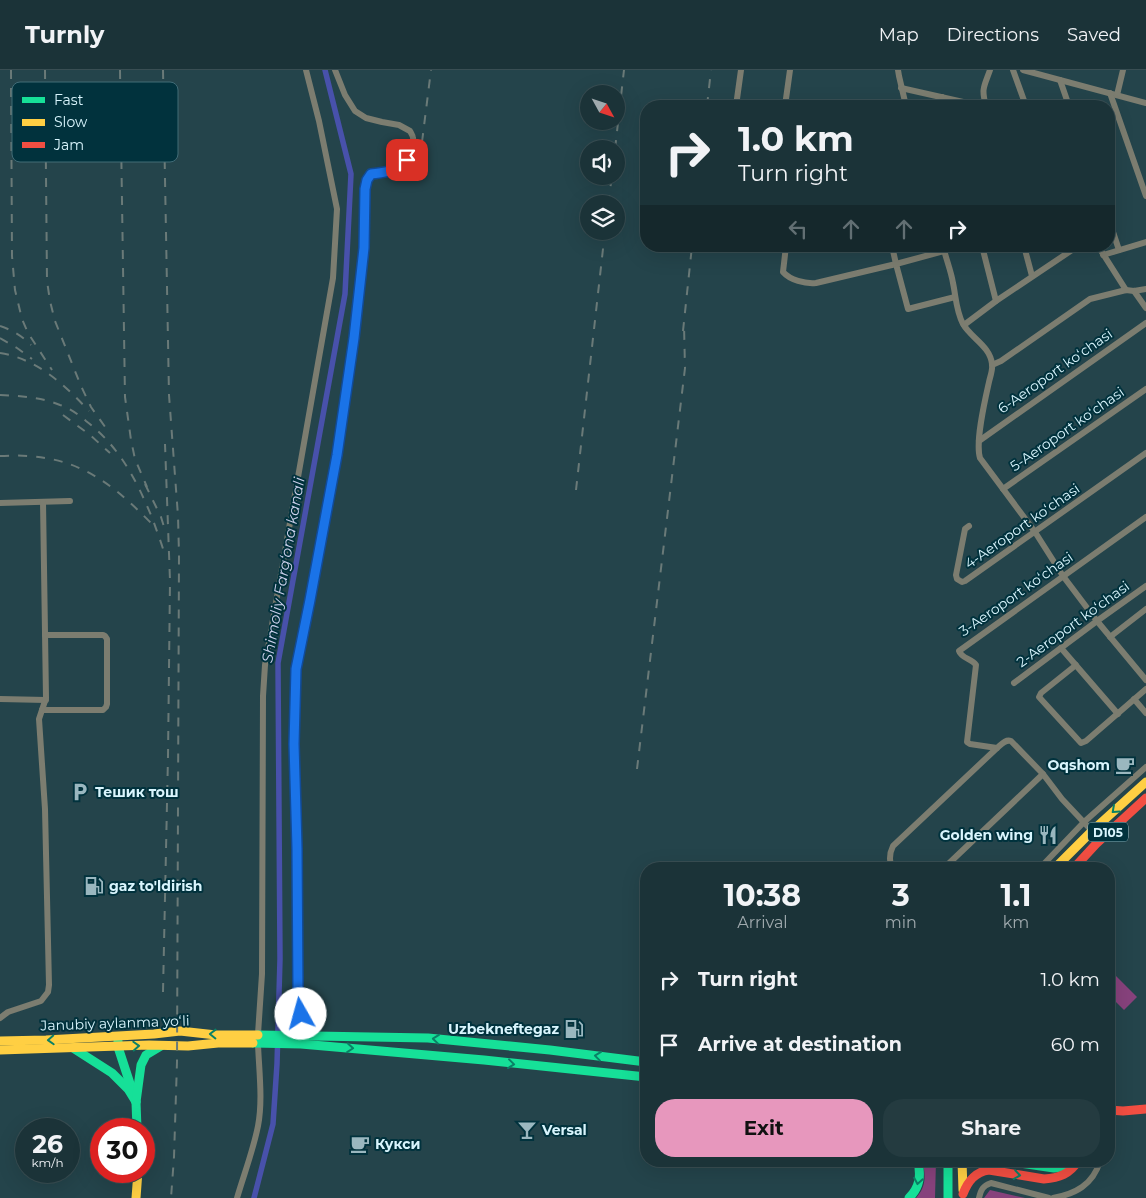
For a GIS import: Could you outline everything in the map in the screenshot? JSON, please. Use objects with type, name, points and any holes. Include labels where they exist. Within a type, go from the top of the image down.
[{"type":"main road","name":"D105","points":[[1064,862],[1092,830],[1146,782]]},
{"type":"main road","name":"D105","points":[[1079,862],[1096,844],[1145,800]]},
{"type":"main road","points":[[1061,862],[1085,837]]},
{"type":"main road","name":"Janubiy aylanma yoʻli","points":[[0,1041],[118,1036],[180,1031],[216,1034],[260,1034],[303,1038]]},
{"type":"main road","points":[[118,1036],[118,1047],[136,1102]]},
{"type":"main road","name":"Janubiy aylanma yoʻli","points":[[0,1050],[188,1046],[218,1043],[259,1044],[303,1038]]},
{"type":"main road","points":[[303,1038],[428,1038],[640,1061]]},
{"type":"main road","points":[[303,1038],[640,1076]]},
{"type":"main road","points":[[137,1118],[136,1102],[141,1065],[146,1055],[161,1046]]},
{"type":"main road","points":[[73,1048],[112,1072],[128,1089],[136,1102]]},
{"type":"main road","points":[[1115,1110],[1146,1110]]},
{"type":"main road","points":[[909,1198],[919,1186],[919,1167]]},
{"type":"main road","points":[[948,1167],[948,1198]]},
{"type":"main road","points":[[962,1167],[964,1196]]},
{"type":"main road","points":[[1047,1167],[1061,1167]]},
{"type":"main road","points":[[964,1196],[969,1181],[981,1171],[989,1170],[1052,1179],[1061,1177],[1075,1167]]},
{"type":"main road","points":[[136,1198],[137,1183]]},
{"type":"street","points":[[260,1034],[263,696],[265,665],[333,278],[337,209],[319,121],[306,70]]},
{"type":"street","points":[[303,1038],[298,991],[294,744],[296,669],[335,465],[353,348],[364,248],[365,189],[371,174],[393,170],[400,167],[407,160],[412,151],[413,138],[410,131],[399,125],[366,118],[355,111],[345,96],[335,70]]},
{"type":"street","points":[[737,100],[741,70]]},
{"type":"street","points":[[786,100],[790,70]]},
{"type":"street","points":[[898,70],[904,100]]},
{"type":"street","points":[[985,100],[983,89],[990,70]]},
{"type":"street","points":[[1013,70],[1024,100]]},
{"type":"street","points":[[1023,70],[1146,103]]},
{"type":"street","points":[[1115,100],[1113,94],[1123,70]]},
{"type":"street","points":[[1060,80],[1067,100]]},
{"type":"street","points":[[901,88],[955,100]]},
{"type":"street","points":[[1115,100],[1146,196]]},
{"type":"street","points":[[1115,238],[1119,250]]},
{"type":"street","points":[[1115,251],[1146,242]]},
{"type":"street","points":[[785,252],[783,272],[788,277],[808,284],[896,264],[934,252]]},
{"type":"street","points":[[893,252],[908,309],[955,297]]},
{"type":"street","points":[[945,252],[953,282],[958,312],[964,325],[984,347],[992,365],[978,448],[980,458],[1035,532],[1063,576],[1096,621],[1146,680]]},
{"type":"street","points":[[984,252],[996,300]]},
{"type":"street","points":[[1026,252],[1032,276]]},
{"type":"street","points":[[964,325],[996,300],[1068,252]]},
{"type":"street","points":[[1101,252],[1126,290]]},
{"type":"street","points":[[1103,255],[1113,252]]},
{"type":"street","points":[[992,365],[1001,361],[1090,299],[1126,290],[1134,291],[1146,288]]},
{"type":"street","points":[[1134,291],[1146,308]]},
{"type":"street","name":"6-Aeroport koʻchasi","points":[[979,441],[1146,322]]},
{"type":"street","name":"5-Aeroport koʻchasi","points":[[1003,489],[1146,389]]},
{"type":"street","name":"4-Aeroport koʻchasi","points":[[969,526],[965,529],[956,576],[962,582],[1146,453]]},
{"type":"street","points":[[0,504],[70,501]]},
{"type":"street","points":[[0,1018],[8,1012],[41,1001],[48,992],[49,985],[45,809],[39,720],[46,700],[43,502]]},
{"type":"street","name":"3-Aeroport koʻchasi","points":[[998,748],[967,742],[976,665],[962,656],[959,651],[1146,517]]},
{"type":"street","name":"2-Aeroport koʻchasi","points":[[1014,683],[1146,586]]},
{"type":"street","points":[[1110,637],[1145,611]]},
{"type":"street","points":[[42,710],[103,710],[107,704],[107,639],[105,636],[45,634]]},
{"type":"street","points":[[1061,648],[1118,714]]},
{"type":"street","points":[[1076,665],[1042,693],[1039,699],[1081,743],[1086,741],[1118,714],[1146,688]]},
{"type":"street","points":[[0,699],[46,700]]},
{"type":"street","points":[[1134,700],[1146,713]]},
{"type":"street","points":[[890,862],[890,851],[892,846],[1006,741],[1011,742],[1043,774],[1080,820],[1092,830]]},
{"type":"street","points":[[1047,862],[1084,822],[1146,768]]},
{"type":"street","points":[[950,862],[1043,774]]},
{"type":"street","points":[[1136,791],[1145,800]]},
{"type":"street","points":[[237,1198],[258,1125],[260,1106],[259,1044]]},
{"type":"street","points":[[979,1198],[980,1190],[991,1183],[1051,1198],[1065,1196],[1080,1189],[1092,1178],[1098,1167]]},
{"type":"shaded area","points":[[1115,977],[1137,997],[1124,1010],[1115,1001]]},
{"type":"shaded area","points":[[924,1167],[936,1167],[935,1198],[916,1198],[924,1185]]},
{"type":"shaded area","points":[[990,1190],[1025,1198],[984,1198]]},
{"type":"waterway","name":"Shimoliy Fargʻona kanali","points":[[254,1198],[273,1124],[277,1064],[280,959],[278,663],[345,294],[351,174],[325,70]]},
{"type":"railway","points":[[11,70],[12,256],[15,290],[22,319],[28,333],[52,370]]},
{"type":"railway","points":[[45,70],[45,82]]},
{"type":"railway","points":[[120,70],[120,82]]},
{"type":"railway","points":[[163,70],[163,82]]},
{"type":"railway","points":[[422,142],[431,70]]},
{"type":"railway","points":[[616,140],[624,70]]},
{"type":"railway","points":[[708,100],[711,70]]},
{"type":"railway","points":[[46,162],[47,281],[50,301],[55,321],[81,386],[91,407],[108,431]]},
{"type":"railway","points":[[121,162],[125,397],[135,459],[147,487]]},
{"type":"railway","points":[[165,162],[169,395],[179,554],[177,1062],[171,1198]]},
{"type":"railway","points":[[609,195],[611,185]]},
{"type":"railway","points":[[576,490],[604,240]]},
{"type":"railway","points":[[683,331],[691,252]]},
{"type":"railway","points":[[637,769],[685,368],[684,325]]},
{"type":"railway","points":[[0,326],[9,329],[31,345]]},
{"type":"railway","points":[[0,338],[32,359]]},
{"type":"railway","points":[[0,353],[26,361],[49,374],[70,391],[89,411]]},
{"type":"railway","points":[[0,395],[30,397],[53,402],[83,418],[98,431],[118,453],[134,478],[153,520],[165,556]]},
{"type":"railway","points":[[63,415],[110,453]]},
{"type":"railway","points":[[163,992],[170,581],[165,444]]},
{"type":"railway","points":[[0,456],[47,458],[85,470],[102,480],[135,507],[152,524]]},
{"type":"railway","points":[[145,484],[161,517],[165,530]]},
{"type":"traffic: fast","points":[[258,1035],[428,1038],[640,1061]]},
{"type":"traffic: fast","points":[[118,1041],[118,1047],[136,1102],[137,1118]]},
{"type":"traffic: fast","points":[[253,1043],[301,1044],[640,1076]]},
{"type":"traffic: fast","points":[[136,1102],[141,1065],[146,1055],[161,1046]]},
{"type":"traffic: fast","points":[[73,1048],[112,1073],[128,1089],[136,1102]]},
{"type":"traffic: fast","points":[[909,1198],[919,1181],[919,1167]]},
{"type":"traffic: fast","points":[[948,1167],[948,1198]]},
{"type":"traffic: fast","points":[[1047,1167],[1061,1167]]},
{"type":"traffic: slow","points":[[1061,862],[1146,782]]},
{"type":"traffic: slow","points":[[0,1041],[46,1040],[180,1031],[216,1035],[258,1035]]},
{"type":"traffic: slow","points":[[0,1050],[253,1043]]},
{"type":"traffic: slow","points":[[962,1167],[963,1190]]},
{"type":"traffic: slow","points":[[136,1198],[137,1183]]},
{"type":"traffic: jam","points":[[1079,862],[1146,798]]},
{"type":"traffic: jam","points":[[1115,1110],[1146,1109]]},
{"type":"traffic: jam","points":[[963,1194],[973,1178],[984,1171],[989,1170],[1044,1179],[1059,1176],[1068,1172],[1073,1167]]},
{"type":"place","name":"Oqshom","points":[[1125,765]]},
{"type":"place","name":"Тешик тош","points":[[80,792]]},
{"type":"place","name":"Golden wing","points":[[1048,835]]},
{"type":"place","name":"gaz to'ldirish","points":[[94,886]]},
{"type":"place","name":"Uzbekneftegaz","points":[[574,1029]]},
{"type":"place","name":"Versal","points":[[527,1130]]},
{"type":"place","name":"Кукси","points":[[360,1144]]},
{"type":"route","points":[[301,1014],[298,991],[294,744],[296,669],[337,455],[354,338],[364,248],[365,189],[371,174],[393,170],[400,167],[407,160]]}]
